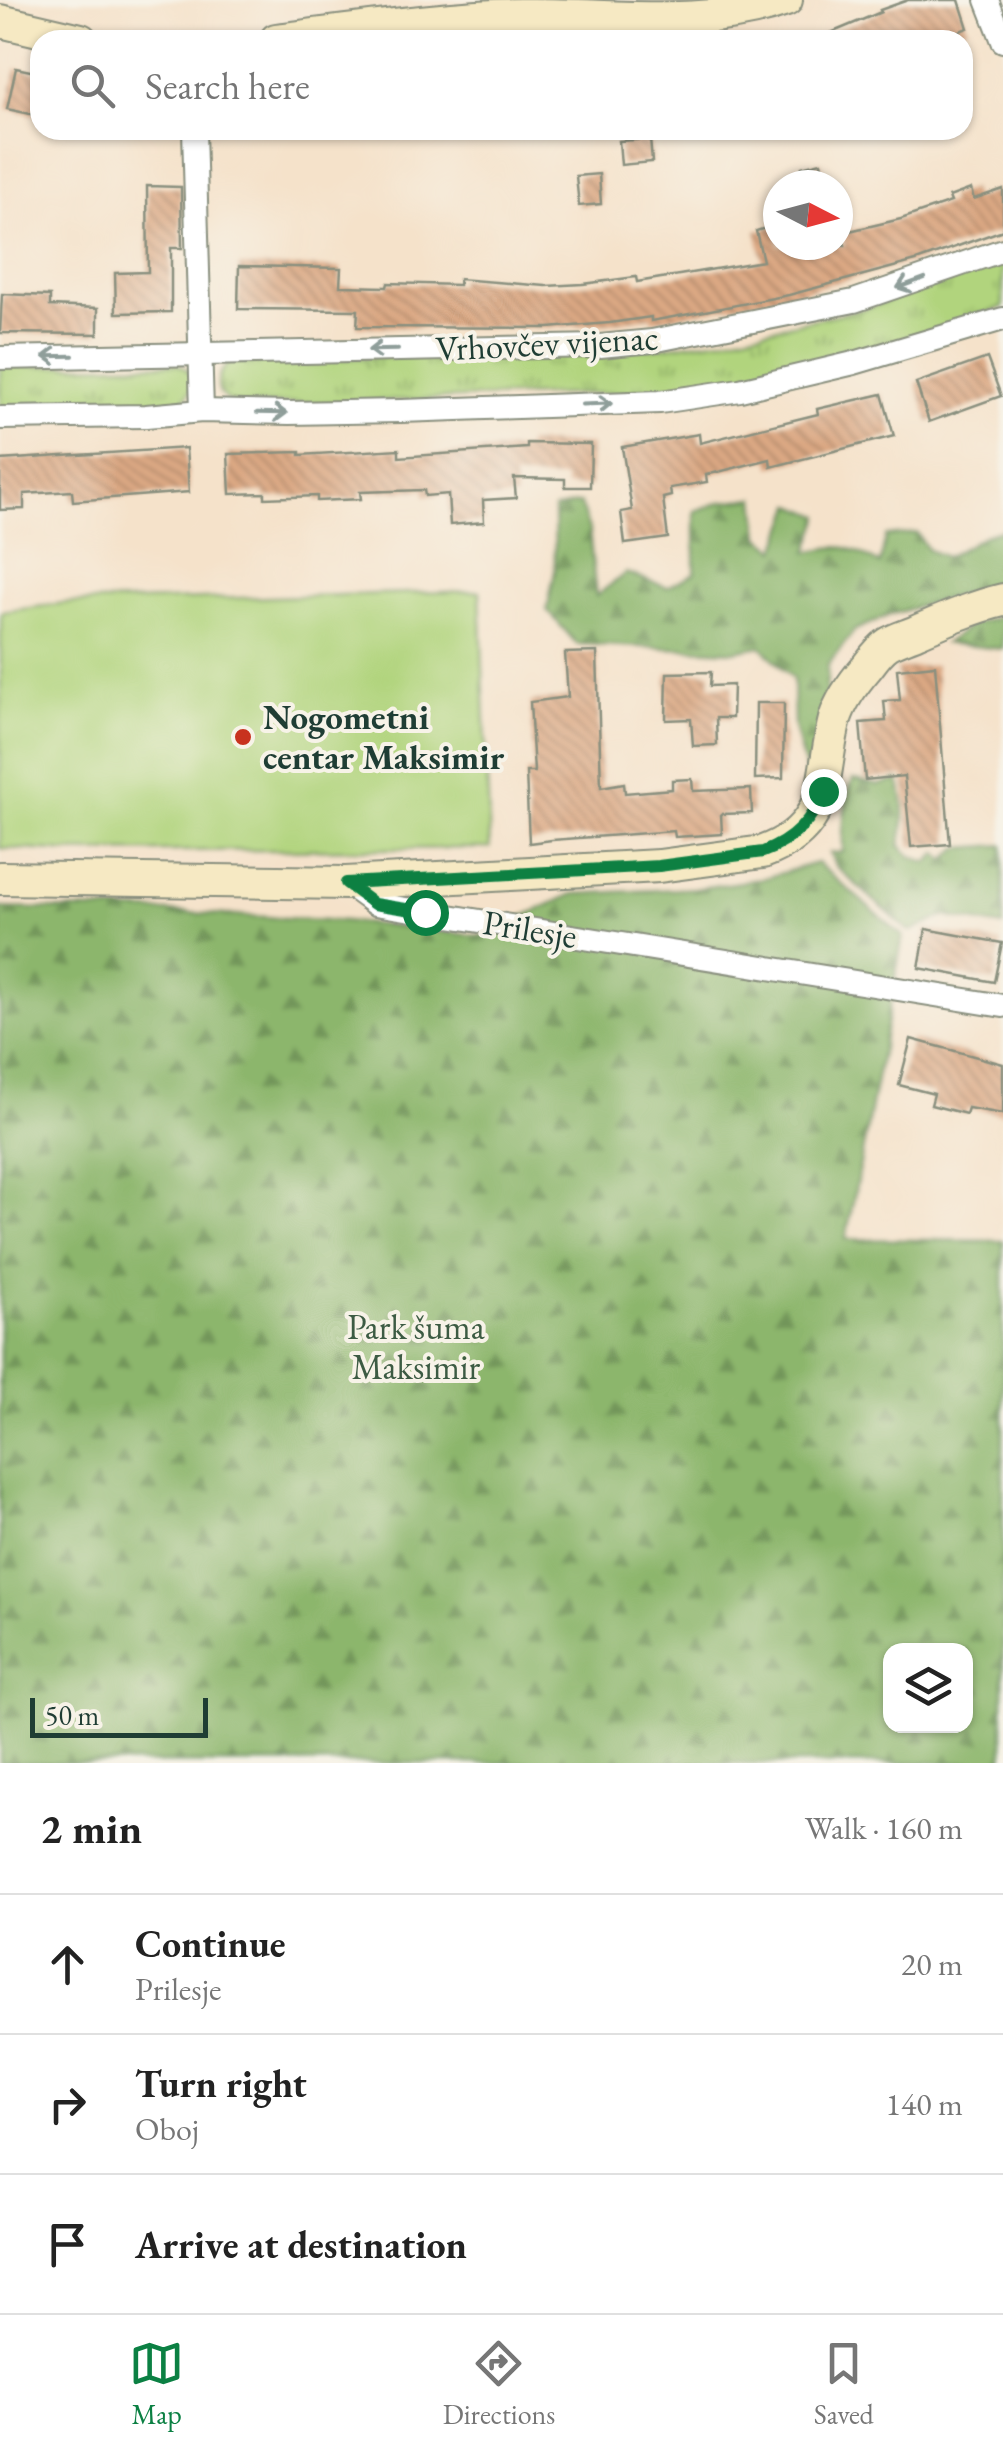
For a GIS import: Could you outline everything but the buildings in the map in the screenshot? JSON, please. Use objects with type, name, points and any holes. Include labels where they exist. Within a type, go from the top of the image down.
[{"type":"street","points":[[361,30],[524,15],[690,18],[765,8],[786,0]]},
{"type":"street","points":[[987,0],[1003,41]]},
{"type":"street","points":[[0,21],[38,30]]},
{"type":"street","points":[[194,140],[202,412]]},
{"type":"street","name":"Vrhovčev vijenac","points":[[0,358],[600,346],[652,341],[854,301],[1003,250]]},
{"type":"street","name":"Vrhovčev vijenac","points":[[0,418],[660,402],[740,390],[854,363],[1003,319]]},
{"type":"street","points":[[346,883],[659,866],[776,847],[798,830],[817,807],[836,717],[851,685],[886,645],[1003,600]]},
{"type":"street","name":"Prilesje","points":[[0,878],[346,883],[374,904],[1003,1006]]},
{"type":"green space","points":[[1003,262],[1003,307],[794,370],[669,391],[249,405],[225,399],[218,389],[219,377],[231,362],[656,348],[722,339],[867,308]]},
{"type":"green space","points":[[175,364],[189,372],[192,384],[187,396],[175,406],[0,409],[0,367]]},
{"type":"green space","points":[[756,498],[760,536],[777,550],[793,505],[821,516],[808,552],[845,548],[880,564],[886,536],[917,533],[928,550],[946,557],[981,537],[1003,530],[1003,582],[892,614],[855,630],[828,665],[823,735],[805,769],[794,727],[793,679],[761,646],[734,651],[577,644],[547,610],[555,571],[554,509],[580,503],[589,530],[596,596],[626,573],[667,587],[695,573],[695,511],[721,502]]},
{"type":"green space","name":"Nogometni centar Maksimir","points":[[480,591],[490,848],[76,852],[0,848],[1,612],[64,603]]},
{"type":"green space","points":[[1003,616],[1003,649],[945,643],[973,624]]},
{"type":"green space","points":[[853,779],[878,785],[899,780],[904,812],[900,845],[911,856],[928,863],[938,853],[946,860],[958,848],[1003,845],[1003,927],[945,916],[910,932],[835,866],[830,853],[843,852],[844,815]]},
{"type":"green space","name":"Park šuma Maksimir","points":[[817,863],[903,936],[846,1239],[1003,1241],[1003,1763],[0,1763],[0,908],[346,921],[480,936],[573,894],[700,888],[761,879]]},
{"type":"place","name":"Nogometni centar Maksimir","points":[[243,737]]},
{"type":"route","points":[[425,912],[374,904],[346,883],[659,866],[763,852],[790,838],[807,821],[823,791]]}]
